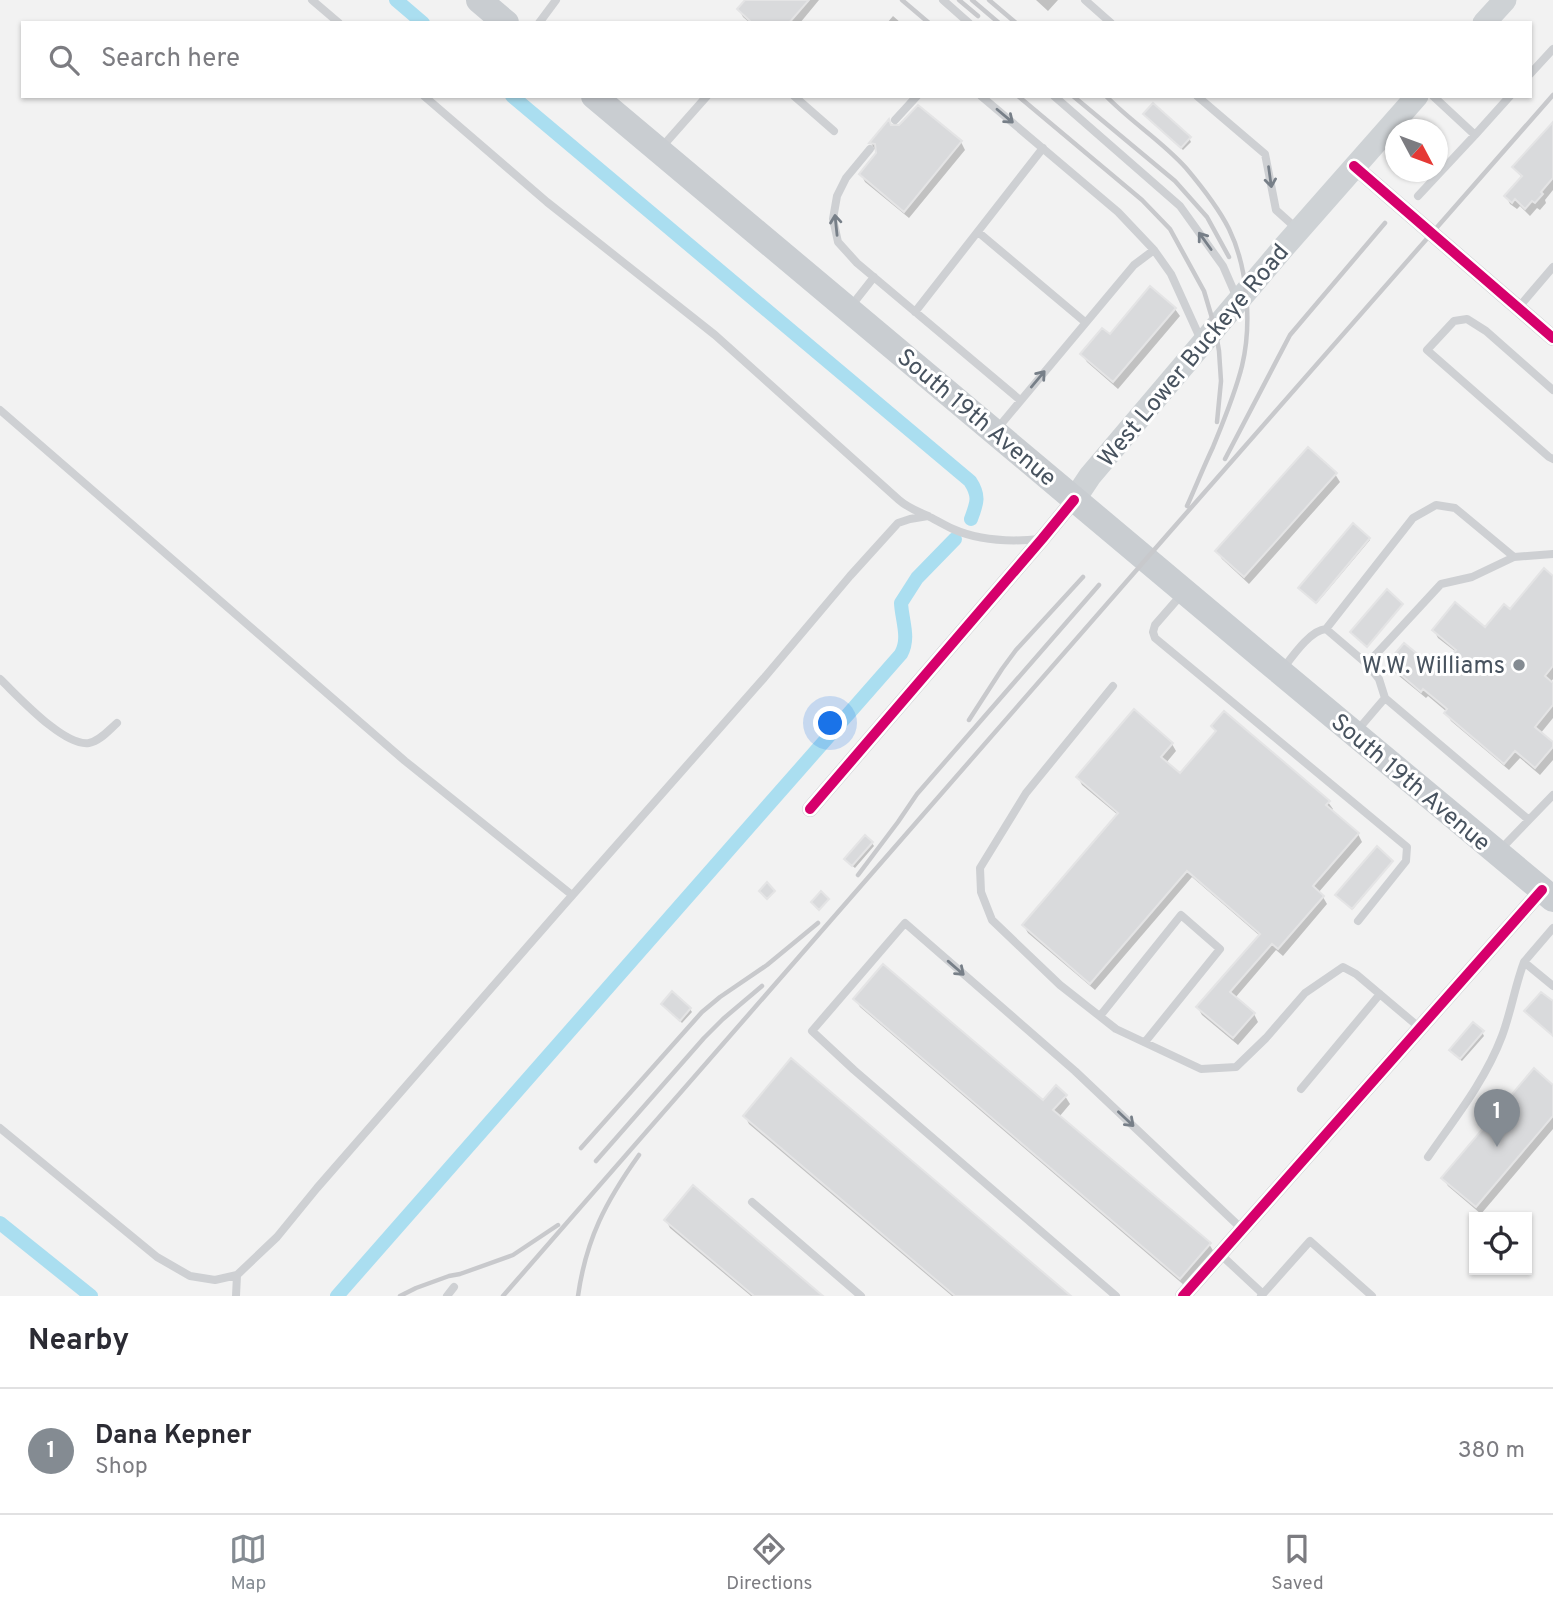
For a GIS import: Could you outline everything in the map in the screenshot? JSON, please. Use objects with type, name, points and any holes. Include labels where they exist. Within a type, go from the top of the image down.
[{"type":"main road","points":[[479,0],[504,21]]},
{"type":"main road","points":[[1486,21],[1505,0]]},
{"type":"main road","name":"South 19th Avenue","points":[[596,98],[1547,895]]},
{"type":"main road","name":"West Lower Buckeye Road","points":[[1074,499],[1090,476],[1298,230],[1416,98]]},
{"type":"street","points":[[1354,166],[1553,338]]},
{"type":"street","name":"West Lower Buckeye Road","points":[[810,809],[1074,499]]},
{"type":"street","points":[[1183,1296],[1420,1028],[1547,895]]},
{"type":"lane","points":[[312,0],[337,21]]},
{"type":"lane","points":[[540,21],[556,0]]},
{"type":"lane","points":[[943,0],[967,21]]},
{"type":"lane","points":[[1085,0],[1109,21]]},
{"type":"lane","points":[[1532,72],[1553,50]]},
{"type":"lane","points":[[426,98],[547,202],[715,335],[911,509],[955,530],[994,540],[1042,539]]},
{"type":"lane","points":[[659,151],[705,98]]},
{"type":"lane","points":[[796,98],[834,131]]},
{"type":"lane","points":[[895,120],[915,98]]},
{"type":"lane","points":[[983,98],[1118,212],[1154,250],[1171,274],[1202,343]]},
{"type":"lane","points":[[1056,98],[1180,206],[1223,266],[1238,301]]},
{"type":"lane","points":[[1199,98],[1265,154],[1276,210],[1298,230]]},
{"type":"lane","points":[[1435,98],[1475,135]]},
{"type":"lane","points":[[1418,196],[1508,98]]},
{"type":"lane","points":[[915,312],[1043,148]]},
{"type":"lane","points":[[870,149],[846,178],[837,196],[833,219],[838,242],[857,263],[1020,400]]},
{"type":"lane","points":[[978,232],[1085,322]]},
{"type":"lane","points":[[994,432],[1134,265],[1154,250]]},
{"type":"lane","points":[[1518,307],[1553,267]]},
{"type":"lane","points":[[849,309],[874,277]]},
{"type":"lane","points":[[1553,390],[1486,331],[1467,319],[1454,321],[1427,350],[1553,459]]},
{"type":"lane","points":[[0,410],[405,761],[572,895]]},
{"type":"lane","points":[[1280,672],[1312,635],[1318,630],[1326,629],[1413,518],[1436,505],[1455,508],[1514,557]]},
{"type":"lane","points":[[0,1128],[157,1257],[190,1276],[215,1280],[237,1275],[276,1237],[898,523],[928,516]]},
{"type":"lane","points":[[1367,664],[1441,584],[1472,577],[1514,557],[1553,554]]},
{"type":"lane","points":[[1184,592],[1155,625],[1153,632],[1156,638],[1407,847],[1406,861],[1357,921]]},
{"type":"lane","points":[[1326,629],[1367,664],[1379,679],[1385,698],[1529,820]]},
{"type":"lane","points":[[0,679],[44,721],[69,739],[88,743],[102,737],[117,723]]},
{"type":"lane","points":[[1114,687],[1026,793],[980,869],[981,892],[992,920],[1060,985],[1116,1029],[1201,1069],[1236,1067],[1266,1038],[1305,993],[1343,967],[1356,974],[1420,1028]]},
{"type":"lane","points":[[1354,734],[1385,698]]},
{"type":"lane","points":[[1497,853],[1553,794]]},
{"type":"lane","points":[[1100,1016],[1181,915],[1220,949],[1145,1042]]},
{"type":"lane","points":[[1116,1296],[812,1031],[905,923],[1075,1071],[1242,1229]]},
{"type":"lane","points":[[1428,1157],[1488,1069],[1502,1036],[1524,962],[1553,928]]},
{"type":"lane","points":[[1524,962],[1553,986]]},
{"type":"lane","points":[[1301,1088],[1380,994]]},
{"type":"lane","points":[[752,1202],[861,1296]]},
{"type":"lane","points":[[1220,1254],[1262,1295],[1310,1241],[1372,1296]]},
{"type":"lane","points":[[236,1296],[237,1275]]},
{"type":"lane","points":[[447,1296],[454,1287]]},
{"type":"building","points":[[745,0],[809,0],[791,21],[750,21],[737,9]]},
{"type":"building","points":[[1153,103],[1191,137],[1181,148],[1143,114]]},
{"type":"building","points":[[918,105],[962,141],[904,212],[859,174],[876,153],[875,144],[869,143],[889,119],[891,125],[899,125]]},
{"type":"building","points":[[1553,122],[1553,178],[1535,203],[1532,201],[1525,209],[1515,199],[1512,203],[1504,196],[1522,176],[1512,167]]},
{"type":"building","points":[[1150,286],[1176,308],[1113,382],[1080,354],[1102,328],[1110,334]]},
{"type":"building","points":[[1308,447],[1337,473],[1244,577],[1215,551]]},
{"type":"building","points":[[1353,523],[1370,538],[1316,603],[1298,588]]},
{"type":"building","name":"W.W. Williams","points":[[1544,568],[1553,576],[1553,666],[1545,676],[1553,683],[1553,705],[1535,727],[1553,742],[1553,747],[1535,768],[1515,751],[1504,764],[1444,713],[1447,709],[1423,689],[1421,692],[1387,663],[1404,643],[1438,671],[1456,650],[1432,630],[1455,602],[1485,627],[1504,604],[1510,609]]},
{"type":"building","points":[[1387,589],[1403,604],[1367,647],[1350,632]]},
{"type":"building","points":[[1134,709],[1173,743],[1161,757],[1180,773],[1216,731],[1211,726],[1224,711],[1330,801],[1326,805],[1359,833],[1313,886],[1324,896],[1278,949],[1272,944],[1230,992],[1255,1013],[1233,1038],[1196,1007],[1260,934],[1187,871],[1090,984],[1022,925],[1118,813],[1076,777]]},
{"type":"building","points":[[865,835],[873,842],[852,866],[844,859]]},
{"type":"building","points":[[1377,846],[1393,861],[1352,909],[1335,895]]},
{"type":"building","points":[[767,882],[775,891],[767,899],[759,891]]},
{"type":"building","points":[[821,891],[829,899],[819,910],[811,902]]},
{"type":"building","points":[[883,964],[1043,1100],[1056,1085],[1067,1095],[1053,1110],[1211,1243],[1180,1279],[853,999]]},
{"type":"building","points":[[672,991],[691,1008],[680,1021],[661,1004]]},
{"type":"building","points":[[1541,992],[1553,1001],[1553,1036],[1524,1011]]},
{"type":"building","points":[[1473,1022],[1484,1031],[1460,1059],[1449,1050]]},
{"type":"building","points":[[791,1058],[1071,1296],[955,1296],[743,1116]]},
{"type":"building","points":[[1534,1068],[1553,1085],[1553,1116],[1476,1207],[1441,1178]]},
{"type":"building","points":[[693,1185],[823,1296],[754,1296],[664,1220]]},
{"type":"waterway","points":[[396,0],[421,21]]},
{"type":"waterway","points":[[514,98],[970,481],[976,500],[971,519]]},
{"type":"waterway","points":[[337,1296],[901,654],[905,636],[901,603],[917,578],[955,539]]},
{"type":"waterway","points":[[0,1223],[91,1296]]},
{"type":"railway","points":[[902,0],[927,21]]},
{"type":"railway","points":[[959,0],[978,16]]},
{"type":"railway","points":[[972,0],[997,21]]},
{"type":"railway","points":[[989,0],[1014,21]]},
{"type":"railway","points":[[503,1296],[1553,95]]},
{"type":"railway","points":[[1020,98],[1142,200],[1170,229],[1204,291],[1215,328],[1221,381],[1217,422]]},
{"type":"railway","points":[[1075,98],[1175,181],[1207,217],[1229,257]]},
{"type":"railway","points":[[1108,98],[1177,158],[1204,190],[1229,229],[1244,278],[1247,332],[1242,366],[1225,417],[1187,506]]},
{"type":"railway","points":[[1225,459],[1290,335],[1385,223]]},
{"type":"railway","points":[[969,720],[1016,650],[1083,577]]},
{"type":"railway","points":[[858,875],[917,794],[1099,585]]},
{"type":"railway","points":[[581,1148],[702,1012],[767,965],[818,923]]},
{"type":"railway","points":[[596,1161],[704,1038],[762,986]]},
{"type":"railway","points":[[578,1296],[586,1256],[599,1221],[639,1155]]},
{"type":"railway","points":[[400,1296],[513,1255],[558,1225]]},
{"type":"cycle path","points":[[1354,166],[1553,338]]},
{"type":"cycle path","points":[[810,809],[1074,500]]},
{"type":"cycle path","points":[[1183,1296],[1542,890]]},
{"type":"place","name":"W.W. Williams","points":[[1519,665]]},
{"type":"place","name":"Dana Kepner","points":[[1497,1147]]}]
